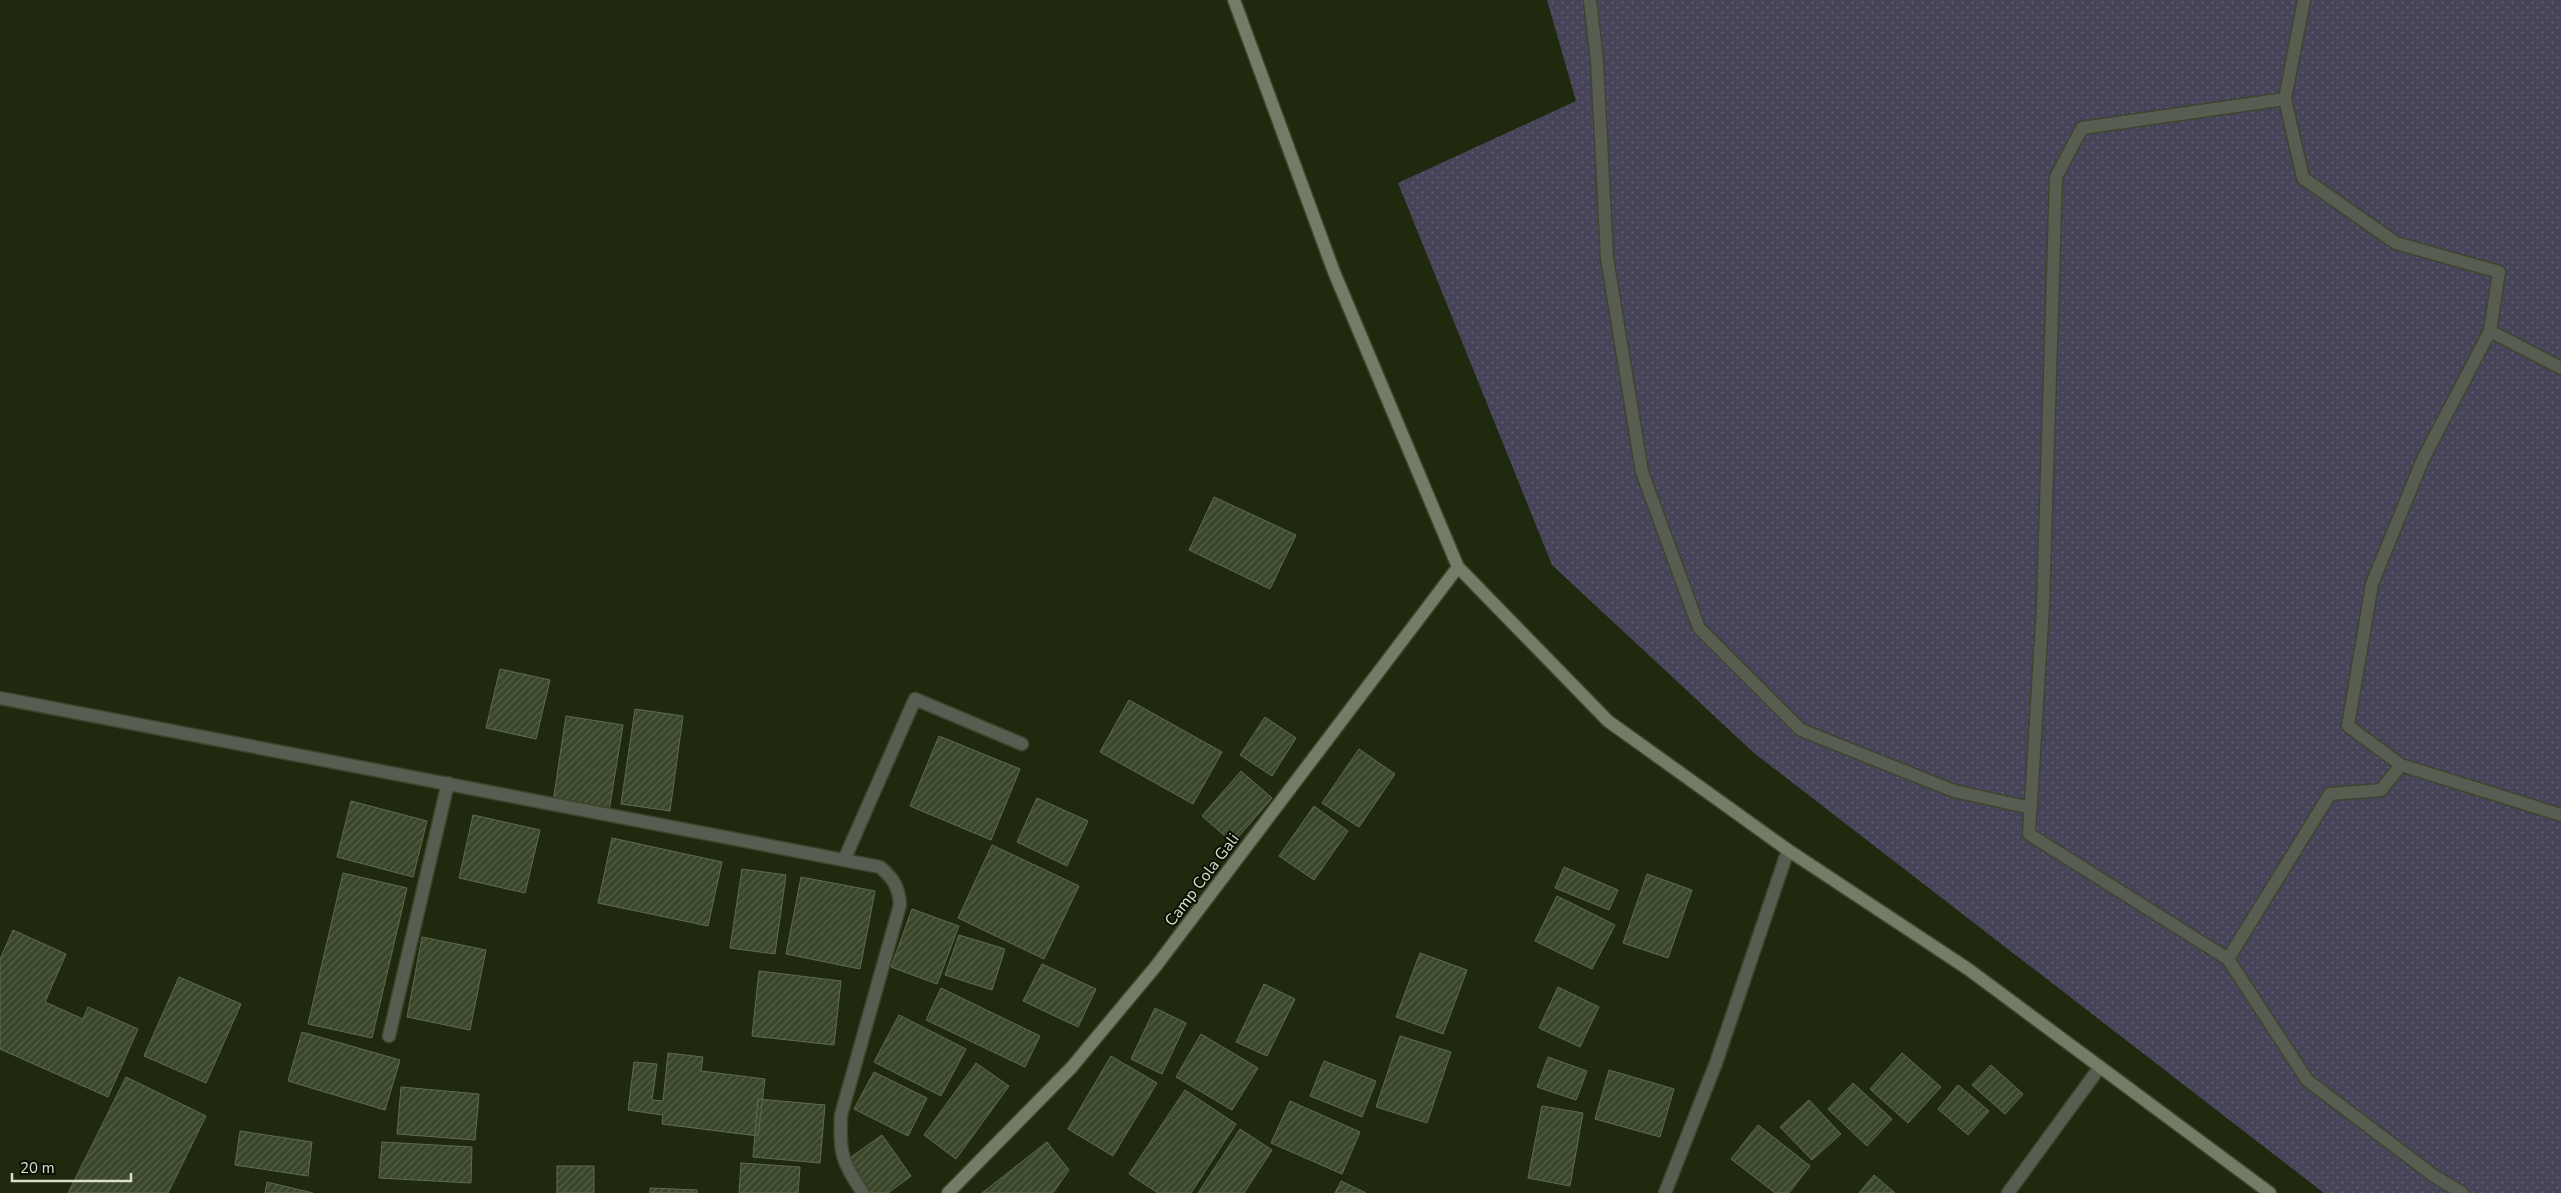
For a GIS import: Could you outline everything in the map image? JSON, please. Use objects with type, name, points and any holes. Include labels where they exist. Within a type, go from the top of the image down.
[{"type":"street","points":[[1234,0],[1334,272],[1458,567],[1608,721],[1788,850],[1968,969],[2270,1193]]},
{"type":"street","points":[[1590,0],[1596,61],[1607,258],[1642,472],[1699,628],[1801,730],[1954,791],[2031,808]]},
{"type":"street","points":[[2304,0],[2285,99],[2302,178],[2396,243],[2498,272],[2490,331],[2423,459],[2372,584],[2348,726],[2401,765],[2561,815]]},
{"type":"street","points":[[2285,99],[2082,128],[2056,177],[2043,605],[2029,834],[2228,959],[2307,1080],[2434,1176],[2462,1193]]},
{"type":"street","points":[[2490,331],[2561,368]]},
{"type":"street","name":"Camp Cola Gali","points":[[948,1193],[1071,1068],[1156,966],[1458,567]]},
{"type":"street","points":[[0,698],[880,867],[892,877],[899,891],[900,905],[841,1115],[840,1142],[845,1167],[863,1193]]},
{"type":"street","points":[[844,860],[915,699],[1022,744]]},
{"type":"street","points":[[2228,959],[2330,794],[2381,790],[2401,765]]},
{"type":"street","points":[[389,1036],[448,784]]},
{"type":"street","points":[[1666,1193],[1716,1063],[1788,850]]},
{"type":"street","points":[[2008,1193],[2100,1067]]},
{"type":"shaded area","points":[[1547,0],[2561,0],[2561,1193],[2324,1193],[1754,753],[1552,565],[1398,183],[1576,101]]},
{"type":"building","points":[[1214,497],[1296,535],[1270,589],[1189,550]]},
{"type":"building","points":[[500,669],[550,680],[536,739],[486,728]]},
{"type":"building","points":[[1129,700],[1222,752],[1193,804],[1100,752]]},
{"type":"building","points":[[635,709],[683,716],[670,811],[621,804]]},
{"type":"building","points":[[566,716],[623,725],[609,811],[553,802]]},
{"type":"building","points":[[1265,717],[1296,738],[1272,776],[1240,755]]},
{"type":"building","points":[[939,736],[1020,769],[991,840],[910,806]]},
{"type":"building","points":[[1359,749],[1395,774],[1359,827],[1322,803]]},
{"type":"building","points":[[1241,771],[1272,798],[1233,843],[1202,816]]},
{"type":"building","points":[[1037,798],[1088,821],[1067,866],[1017,842]]},
{"type":"building","points":[[351,801],[427,821],[413,877],[337,857]]},
{"type":"building","points":[[1314,806],[1348,831],[1314,880],[1279,856]]},
{"type":"building","points":[[473,815],[540,830],[525,893],[459,878]]},
{"type":"building","points":[[612,838],[722,862],[708,926],[598,903]]},
{"type":"building","points":[[992,845],[1079,886],[1044,959],[958,918]]},
{"type":"building","points":[[1564,867],[1618,890],[1609,910],[1555,888]]},
{"type":"building","points":[[742,869],[786,875],[775,954],[730,948]]},
{"type":"building","points":[[343,873],[407,888],[372,1038],[308,1024]]},
{"type":"building","points":[[1647,874],[1692,890],[1668,958],[1623,943]]},
{"type":"building","points":[[801,877],[875,891],[860,969],[786,954]]},
{"type":"building","points":[[1557,896],[1615,925],[1592,969],[1535,941]]},
{"type":"building","points":[[912,909],[959,926],[937,984],[891,967]]},
{"type":"building","points":[[13,930],[66,954],[45,1002],[83,1019],[88,1007],[138,1029],[108,1097],[0,1049],[0,959]]},
{"type":"building","points":[[959,935],[1005,949],[992,990],[945,975]]},
{"type":"building","points":[[422,937],[486,950],[470,1030],[407,1017]]},
{"type":"building","points":[[1420,953],[1467,970],[1443,1034],[1396,1017]]},
{"type":"building","points":[[1042,964],[1096,989],[1078,1027],[1023,1001]]},
{"type":"building","points":[[759,971],[841,981],[834,1045],[752,1036]]},
{"type":"building","points":[[179,977],[241,1004],[206,1083],[144,1056]]},
{"type":"building","points":[[1264,984],[1295,999],[1267,1056],[1236,1042]]},
{"type":"building","points":[[1558,987],[1599,1007],[1580,1047],[1539,1028]]},
{"type":"building","points":[[941,988],[1040,1036],[1025,1067],[926,1020]]},
{"type":"building","points":[[1155,1008],[1186,1023],[1162,1074],[1131,1059]]},
{"type":"building","points":[[899,1015],[966,1049],[941,1096],[874,1062]]},
{"type":"building","points":[[302,1032],[400,1060],[385,1110],[288,1081]]},
{"type":"building","points":[[1201,1034],[1258,1068],[1232,1110],[1176,1077]]},
{"type":"building","points":[[1400,1036],[1451,1052],[1427,1123],[1376,1107]]},
{"type":"building","points":[[668,1053],[703,1057],[701,1071],[765,1079],[758,1136],[662,1124],[663,1115],[628,1110],[634,1062],[657,1064],[652,1100],[663,1101]]},
{"type":"building","points":[[1902,1053],[1941,1087],[1908,1123],[1870,1089]]},
{"type":"building","points":[[1111,1056],[1157,1083],[1113,1156],[1068,1129]]},
{"type":"building","points":[[1548,1057],[1587,1071],[1576,1100],[1537,1087]]},
{"type":"building","points":[[1324,1061],[1376,1081],[1362,1117],[1310,1096]]},
{"type":"building","points":[[976,1063],[1009,1086],[956,1159],[924,1135]]},
{"type":"building","points":[[1991,1065],[2023,1094],[2005,1114],[1972,1085]]},
{"type":"building","points":[[1609,1070],[1674,1089],[1660,1137],[1595,1119]]},
{"type":"building","points":[[874,1072],[927,1098],[908,1136],[854,1109]]},
{"type":"building","points":[[126,1077],[206,1116],[168,1193],[68,1193]]},
{"type":"building","points":[[1853,1083],[1892,1119],[1867,1146],[1828,1109]]},
{"type":"building","points":[[1958,1085],[1989,1111],[1968,1135],[1938,1109]]},
{"type":"building","points":[[401,1087],[479,1094],[475,1140],[397,1134]]},
{"type":"building","points":[[1185,1090],[1236,1124],[1191,1193],[1158,1193],[1129,1174]]},
{"type":"building","points":[[758,1099],[825,1105],[820,1163],[753,1157]]},
{"type":"building","points":[[1809,1100],[1841,1134],[1812,1160],[1780,1127]]},
{"type":"building","points":[[1290,1101],[1360,1132],[1342,1174],[1271,1143]]},
{"type":"building","points":[[1542,1106],[1583,1113],[1570,1186],[1528,1178]]},
{"type":"building","points":[[1758,1125],[1810,1166],[1789,1193],[1775,1193],[1731,1159]]},
{"type":"building","points":[[1240,1129],[1272,1150],[1244,1193],[1198,1193]]},
{"type":"building","points":[[240,1131],[312,1142],[308,1176],[235,1165]]},
{"type":"building","points":[[882,1135],[911,1176],[888,1193],[869,1193],[847,1160]]},
{"type":"building","points":[[382,1142],[472,1147],[471,1183],[379,1178]]},
{"type":"building","points":[[1047,1142],[1069,1170],[1053,1193],[982,1193]]},
{"type":"building","points":[[741,1163],[800,1167],[798,1193],[739,1193]]},
{"type":"building","points":[[557,1166],[594,1166],[594,1193],[557,1193]]},
{"type":"building","points":[[1874,1175],[1895,1193],[1859,1193]]},
{"type":"building","points":[[1341,1181],[1366,1193],[1335,1193]]},
{"type":"building","points":[[267,1182],[313,1193],[265,1193]]},
{"type":"building","points":[[650,1188],[697,1190],[697,1193],[650,1193]]}]
